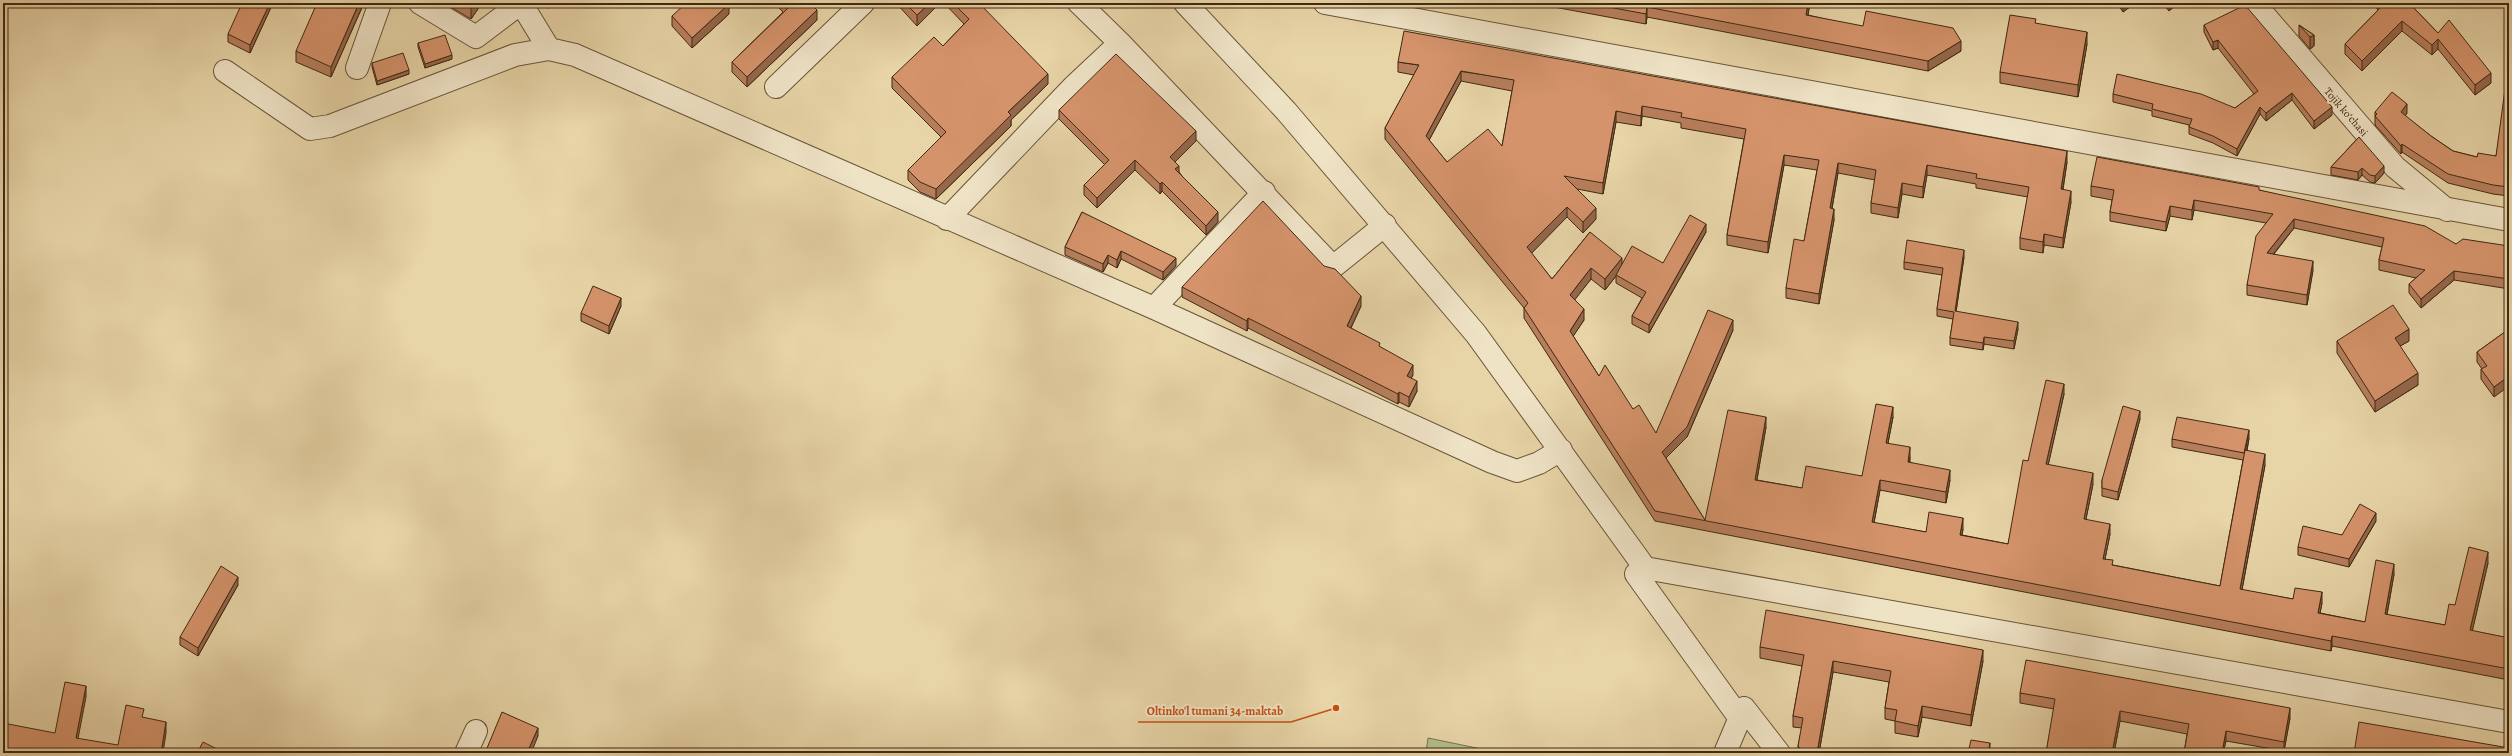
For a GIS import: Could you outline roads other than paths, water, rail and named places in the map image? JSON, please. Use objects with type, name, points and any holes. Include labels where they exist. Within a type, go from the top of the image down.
[{"type":"street","points":[[357,68],[380,3]]},
{"type":"street","points":[[420,3],[476,37],[521,3],[549,49]]},
{"type":"street","points":[[776,87],[863,3]]},
{"type":"street","points":[[1079,3],[1120,43],[1264,192],[1333,267],[1385,225]]},
{"type":"street","points":[[1185,3],[1286,111],[1385,225],[1476,334],[1645,568]]},
{"type":"street","points":[[1325,3],[2509,220]]},
{"type":"street","name":"Tojik koʻchasi","points":[[2254,3],[2395,167],[2448,210]]},
{"type":"street","points":[[947,219],[1073,87],[1120,43]]},
{"type":"street","points":[[225,71],[310,129],[330,126],[515,55],[549,49],[576,55],[947,219],[1154,308],[1504,466],[1517,471],[1539,463],[1561,450]]},
{"type":"street","points":[[1154,308],[1264,192]]},
{"type":"street","points":[[1744,708],[1736,713],[1636,574],[1645,568],[2509,722]]},
{"type":"street","points":[[1725,753],[1744,708]]},
{"type":"street","points":[[1744,708],[1779,753]]},
{"type":"street","points":[[466,753],[476,731]]},
{"type":"place","name":"Oltinko'l tumani 34-maktab","points":[[1336,708]]}]
